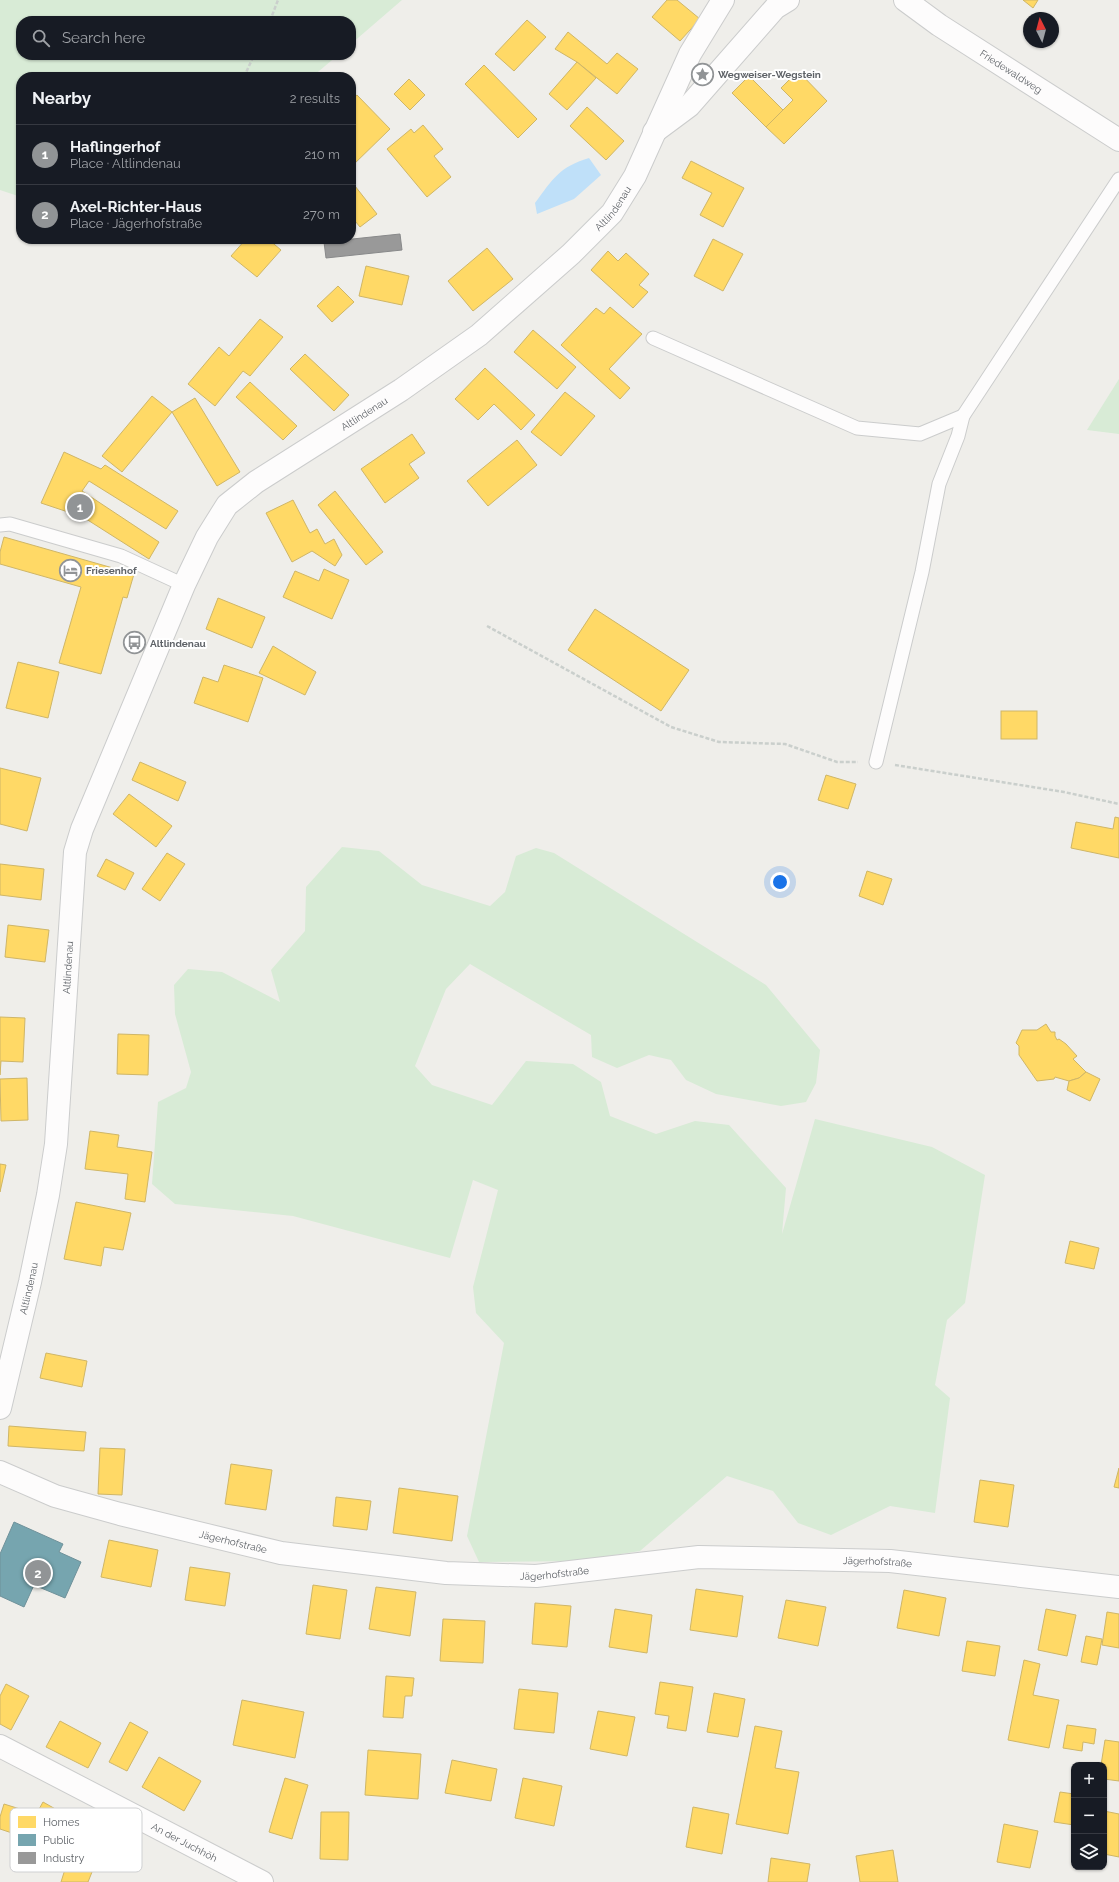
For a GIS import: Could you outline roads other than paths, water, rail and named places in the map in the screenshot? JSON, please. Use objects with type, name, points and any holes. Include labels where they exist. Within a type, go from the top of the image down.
[{"type":"street","name":"Altlindenau","points":[[0,1408],[30,1282],[48,1195],[56,1144],[75,852],[82,829],[184,585],[207,537],[227,506],[256,482],[401,390],[478,335],[571,254],[612,213],[634,176],[690,54],[723,0]]},
{"type":"street","name":"Altlindenau","points":[[654,132],[689,106],[775,8],[788,0]]},
{"type":"street","name":"Friedewaldweg","points":[[905,0],[939,24],[1119,140]]},
{"type":"street","name":"Jägerhofstraße","points":[[0,1472],[62,1498],[281,1553],[446,1573],[536,1576],[699,1557],[890,1561],[1119,1587]]},
{"type":"street","name":"An der Juchhöh","points":[[0,1746],[119,1808]]},
{"type":"street","name":"An der Juchhöh","points":[[142,1820],[262,1882]]},
{"type":"lane","points":[[876,762],[922,572],[938,484],[958,436],[962,416],[1119,179]]},
{"type":"lane","points":[[653,338],[857,428],[920,434],[962,416]]},
{"type":"lane","points":[[0,525],[10,524],[121,556],[184,585]]},
{"type":"water","points":[[589,158],[601,175],[574,199],[537,214],[535,203],[552,181],[570,165]]},
{"type":"place","name":"Wegweiser-Wegstein","points":[[703,74]]},
{"type":"place","name":"Haflingerhof","points":[[80,507]]},
{"type":"place","name":"Friesenhof","points":[[71,570]]},
{"type":"place","name":"Altlindenau","points":[[135,643]]},
{"type":"place","name":"Axel-Richter-Haus","points":[[38,1573]]}]
